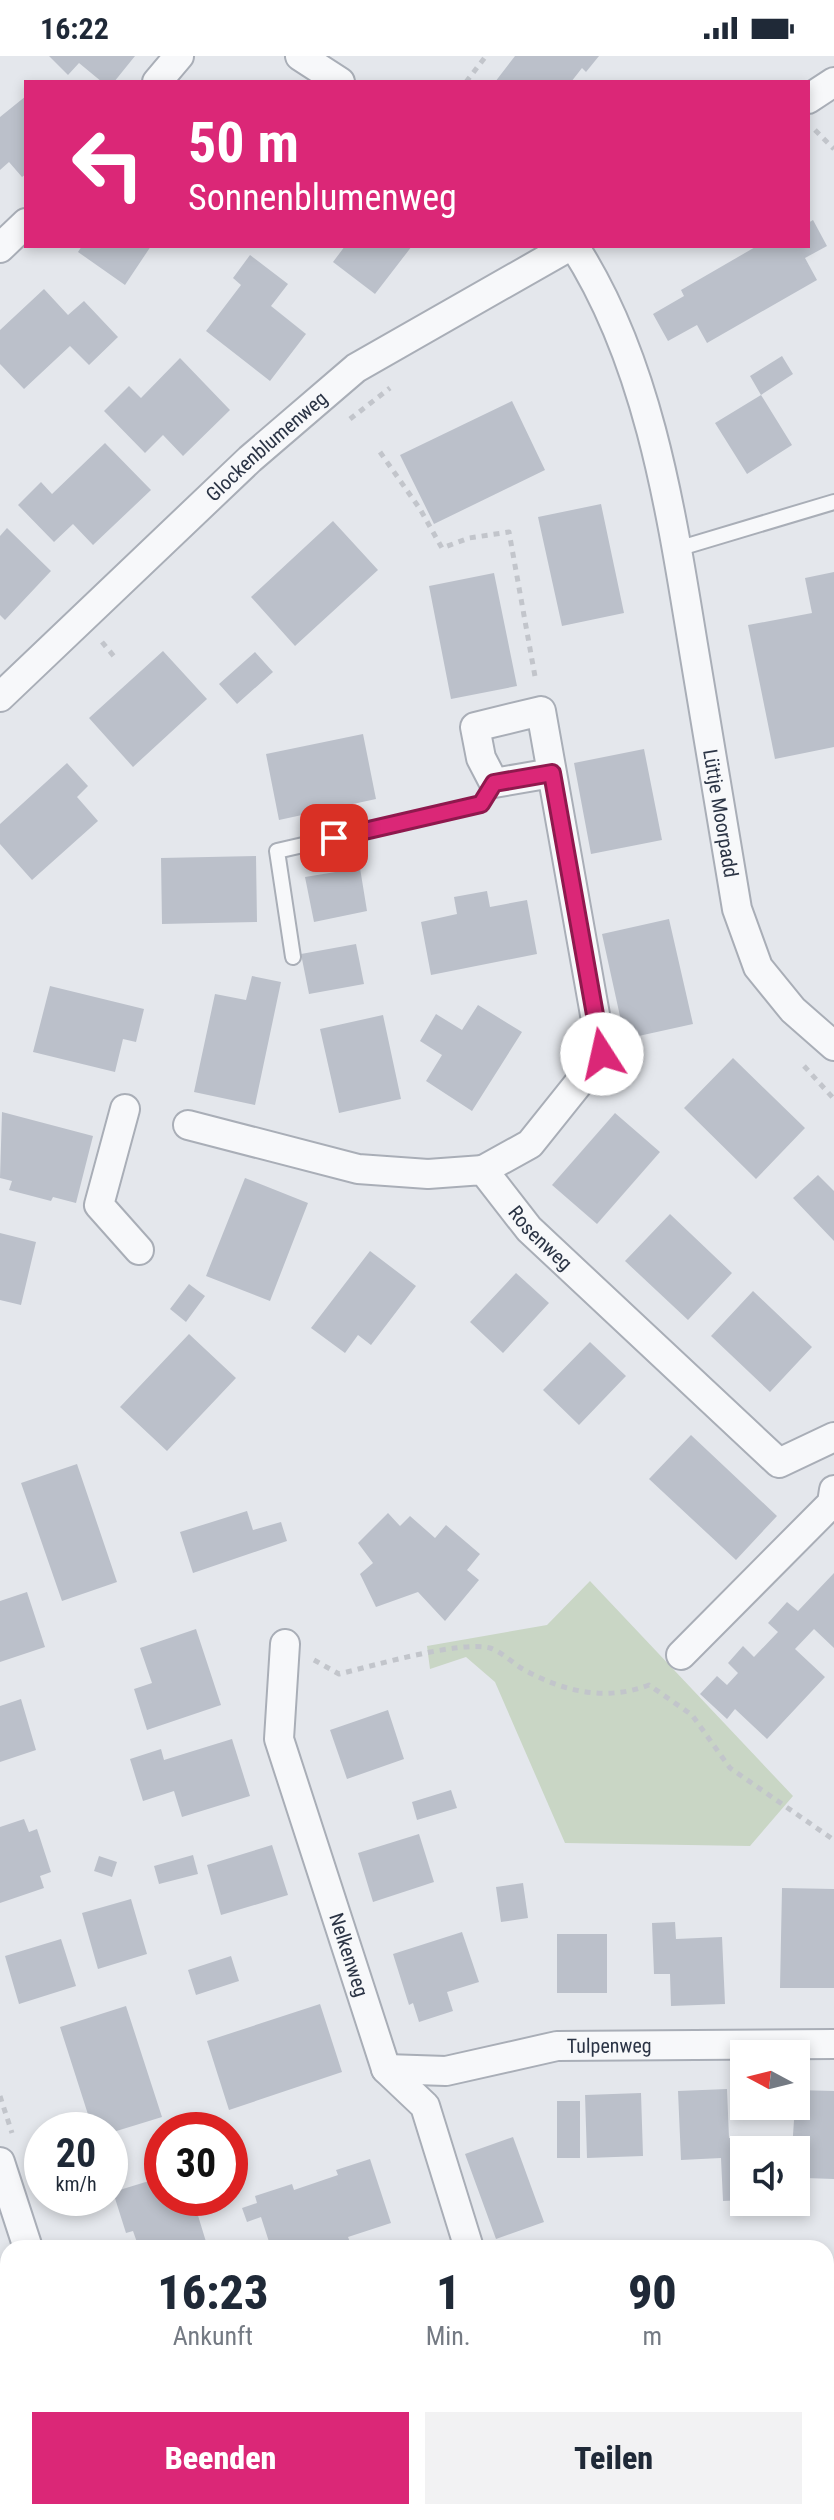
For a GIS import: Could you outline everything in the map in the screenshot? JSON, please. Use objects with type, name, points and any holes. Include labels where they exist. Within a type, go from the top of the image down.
[{"type":"street","points":[[159,80],[179,56]]},
{"type":"street","points":[[300,56],[337,80]]},
{"type":"street","points":[[810,98],[834,82]]},
{"type":"street","points":[[0,248],[24,225]]},
{"type":"street","name":"Glockenblumenweg","points":[[0,697],[250,459],[356,368],[568,248]]},
{"type":"street","name":"Lüttje Moorpadd","points":[[573,248],[607,303],[635,379],[677,549],[737,909],[758,967],[793,1010],[834,1046]]},
{"type":"street","points":[[188,1125],[358,1169],[428,1174],[483,1170],[530,1144],[602,1054],[541,711],[475,727],[481,758],[494,783],[552,773]]},
{"type":"street","points":[[125,1109],[99,1205],[139,1250]]},
{"type":"street","name":"Rosenweg","points":[[483,1170],[529,1229],[779,1463],[834,1437]]},
{"type":"street","points":[[681,1655],[832,1503],[834,1490]]},
{"type":"street","name":"Nelkenweg","points":[[285,1644],[279,1739],[386,2069],[425,2106],[467,2240]]},
{"type":"street","name":"Tulpenweg","points":[[386,2069],[446,2071],[557,2046],[834,2044]]},
{"type":"street","points":[[0,2162],[25,2240]]},
{"type":"lane","points":[[677,549],[834,502]]},
{"type":"lane","points":[[293,957],[277,851],[481,804],[494,783]]},
{"type":"path","points":[[468,80],[486,56]]},
{"type":"path","points":[[810,124],[834,149]]},
{"type":"path","points":[[346,422],[396,384]]},
{"type":"path","points":[[380,452],[420,509],[442,548],[469,538],[509,532],[541,711]]},
{"type":"path","points":[[89,646],[99,638],[117,660]]},
{"type":"path","points":[[285,1644],[339,1674],[455,1649],[490,1648],[558,1687],[599,1694],[628,1693],[649,1685],[692,1715],[730,1768],[834,1840]]},
{"type":"green space","points":[[590,1581],[793,1796],[750,1846],[565,1843],[495,1682],[466,1657],[430,1669],[427,1646],[547,1625]]},
{"type":"building","points":[[49,56],[135,56],[116,80],[100,80],[79,63],[68,75]]},
{"type":"building","points":[[515,56],[599,56],[586,72],[582,68],[573,80],[497,80]]},
{"type":"building","points":[[24,98],[22,177],[9,162],[0,170],[0,117]]},
{"type":"building","points":[[813,220],[827,246],[805,258],[817,280],[707,343],[697,325],[668,341],[653,314],[684,296],[681,290],[754,248],[810,248],[810,222]]},
{"type":"building","points":[[81,248],[150,248],[125,285],[78,252]]},
{"type":"building","points":[[344,248],[410,248],[375,294],[333,262]]},
{"type":"building","points":[[250,255],[288,284],[271,306],[306,334],[270,381],[206,331],[241,285],[233,278]]},
{"type":"building","points":[[44,289],[68,315],[84,301],[118,337],[89,365],[70,346],[24,389],[0,364],[0,330]]},
{"type":"building","points":[[782,356],[793,374],[761,395],[750,376]]},
{"type":"building","points":[[180,358],[230,410],[183,456],[163,435],[145,453],[104,411],[129,386],[141,398]]},
{"type":"building","points":[[761,395],[792,445],[747,474],[715,423]]},
{"type":"building","points":[[512,401],[545,470],[434,524],[400,455]]},
{"type":"building","points":[[105,443],[151,490],[93,545],[73,524],[54,542],[18,505],[41,482],[52,494]]},
{"type":"building","points":[[601,504],[624,613],[562,626],[538,517]]},
{"type":"building","points":[[333,521],[378,570],[295,646],[251,597]]},
{"type":"building","points":[[7,528],[51,571],[5,620],[0,615],[0,536]]},
{"type":"building","points":[[834,572],[834,747],[775,759],[748,625],[812,613],[805,578]]},
{"type":"building","points":[[494,573],[517,686],[451,699],[429,586]]},
{"type":"building","points":[[163,651],[207,699],[133,767],[89,718]]},
{"type":"building","points":[[255,652],[273,672],[237,704],[219,684]]},
{"type":"building","points":[[363,734],[376,799],[279,820],[266,754]]},
{"type":"building","points":[[644,749],[662,840],[591,854],[574,763]]},
{"type":"building","points":[[67,763],[88,786],[77,797],[98,821],[32,880],[0,844],[0,824]]},
{"type":"building","points":[[256,856],[257,922],[162,924],[161,858]]},
{"type":"building","points":[[360,868],[367,911],[314,922],[305,877]]},
{"type":"building","points":[[487,891],[490,907],[527,900],[537,954],[431,975],[421,922],[457,914],[454,897]]},
{"type":"building","points":[[669,919],[693,1024],[625,1039],[602,934]]},
{"type":"building","points":[[356,944],[364,984],[309,994],[301,954]]},
{"type":"building","points":[[252,976],[281,982],[255,1105],[194,1092],[215,994],[246,1000]]},
{"type":"building","points":[[50,986],[144,1009],[136,1042],[123,1039],[115,1072],[33,1052]]},
{"type":"building","points":[[478,1005],[522,1032],[472,1111],[426,1081],[442,1055],[420,1041],[436,1014],[462,1030]]},
{"type":"building","points":[[383,1015],[401,1099],[339,1113],[320,1029]]},
{"type":"building","points":[[733,1058],[805,1128],[756,1179],[684,1108]]},
{"type":"building","points":[[2,1112],[93,1136],[76,1203],[53,1197],[51,1201],[9,1190],[12,1181],[0,1178]]},
{"type":"building","points":[[615,1113],[660,1152],[597,1224],[552,1185]]},
{"type":"building","points":[[818,1175],[834,1191],[834,1241],[793,1198]]},
{"type":"building","points":[[245,1178],[308,1203],[270,1301],[206,1276]]},
{"type":"building","points":[[670,1214],[732,1273],[688,1320],[625,1261]]},
{"type":"building","points":[[0,1233],[36,1242],[21,1305],[0,1300]]},
{"type":"building","points":[[370,1251],[416,1286],[371,1345],[358,1335],[345,1353],[311,1328]]},
{"type":"building","points":[[516,1273],[549,1303],[503,1353],[470,1322]]},
{"type":"building","points":[[189,1284],[205,1296],[186,1322],[170,1309]]},
{"type":"building","points":[[753,1291],[812,1347],[770,1392],[711,1336]]},
{"type":"building","points":[[189,1334],[236,1378],[167,1451],[120,1407]]},
{"type":"building","points":[[590,1342],[626,1376],[579,1425],[543,1390]]},
{"type":"building","points":[[691,1435],[777,1516],[736,1560],[649,1479]]},
{"type":"building","points":[[77,1464],[117,1582],[62,1601],[21,1483]]},
{"type":"building","points":[[247,1511],[253,1530],[281,1522],[287,1541],[193,1573],[180,1532]]},
{"type":"building","points":[[388,1513],[400,1526],[410,1516],[435,1538],[446,1525],[480,1554],[467,1570],[479,1580],[445,1621],[418,1592],[376,1607],[360,1574],[373,1563],[358,1543]]},
{"type":"building","points":[[834,1573],[834,1648],[814,1629],[795,1649],[825,1677],[767,1739],[735,1709],[727,1719],[700,1694],[717,1676],[727,1685],[738,1673],[728,1663],[743,1646],[754,1657],[778,1632],[768,1623],[787,1602],[798,1611]]},
{"type":"building","points":[[27,1592],[45,1647],[0,1662],[0,1601]]},
{"type":"building","points":[[196,1629],[221,1705],[147,1730],[134,1689],[152,1683],[140,1648]]},
{"type":"building","points":[[21,1699],[36,1750],[0,1762],[0,1706]]},
{"type":"building","points":[[388,1710],[404,1759],[347,1779],[330,1730]]},
{"type":"building","points":[[232,1739],[250,1796],[182,1817],[174,1791],[143,1801],[130,1759],[161,1749],[164,1760]]},
{"type":"building","points":[[451,1790],[457,1808],[417,1820],[412,1802]]},
{"type":"building","points":[[24,1819],[29,1832],[37,1829],[51,1872],[40,1876],[44,1888],[0,1903],[0,1827]]},
{"type":"building","points":[[419,1834],[434,1882],[373,1902],[358,1853]]},
{"type":"building","points":[[272,1845],[288,1895],[221,1915],[207,1865]]},
{"type":"building","points":[[193,1855],[198,1874],[159,1884],[154,1866]]},
{"type":"building","points":[[99,1856],[117,1862],[112,1877],[94,1871]]},
{"type":"building","points":[[523,1883],[528,1918],[501,1922],[496,1887]]},
{"type":"building","points":[[782,1888],[834,1889],[834,1988],[780,1988]]},
{"type":"building","points":[[131,1899],[147,1954],[98,1969],[82,1913]]},
{"type":"building","points":[[675,1922],[676,1939],[722,1937],[725,2004],[671,2006],[670,1974],[654,1974],[652,1923]]},
{"type":"building","points":[[462,1932],[479,1982],[447,1992],[453,2011],[419,2022],[413,2003],[409,2005],[393,1954]]},
{"type":"building","points":[[557,1934],[607,1934],[607,1993],[557,1993]]},
{"type":"building","points":[[61,1939],[76,1986],[19,2004],[5,1956]]},
{"type":"building","points":[[231,1956],[239,1981],[196,1995],[188,1970]]},
{"type":"building","points":[[320,2004],[342,2072],[229,2110],[207,2041]]},
{"type":"building","points":[[126,2006],[160,2112],[144,2112],[144,2123],[128,2127],[128,2112],[87,2112],[60,2027]]},
{"type":"building","points":[[727,2089],[730,2201],[723,2201],[721,2158],[681,2160],[678,2091]]},
{"type":"building","points":[[810,2090],[834,2091],[834,2179],[810,2178],[810,2136],[793,2136],[794,2120],[810,2120]]},
{"type":"building","points":[[641,2093],[643,2156],[587,2158],[585,2095]]},
{"type":"building","points":[[557,2101],[580,2101],[580,2158],[557,2158]]},
{"type":"building","points":[[513,2137],[544,2222],[496,2239],[465,2154]]},
{"type":"building","points":[[370,2159],[391,2223],[348,2237],[349,2240],[268,2240],[261,2217],[247,2222],[245,2216],[248,2216],[248,2206],[257,2203],[255,2196],[292,2184],[294,2190],[338,2175],[336,2170]]},
{"type":"building","points":[[144,2183],[144,2216],[198,2216],[205,2240],[136,2240],[133,2231],[126,2233],[121,2216],[128,2216],[128,2187]]},
{"type":"route","points":[[334,838],[481,804],[494,783],[552,773],[602,1054]]}]
